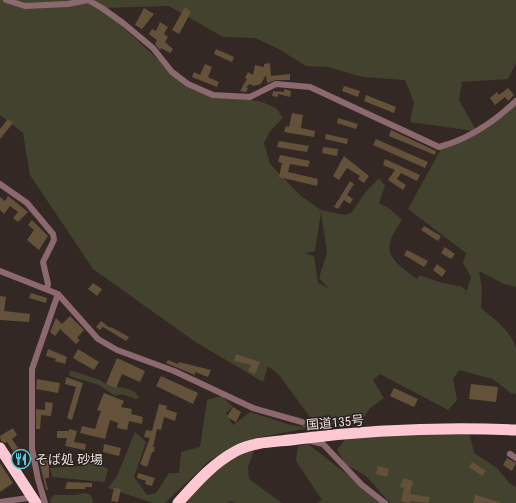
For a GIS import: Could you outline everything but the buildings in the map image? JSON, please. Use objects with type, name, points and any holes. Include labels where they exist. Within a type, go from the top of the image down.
[{"type":"highway","name":"国道135号","points":[[178,503],[210,468],[237,450],[256,444],[346,433],[481,428],[516,430]]},
{"type":"highway","points":[[0,448],[33,499]]},
{"type":"street","points":[[6,0],[25,6],[68,4],[88,0],[113,16],[153,48],[172,72],[188,84],[213,95],[246,98],[276,84],[304,86],[439,148],[463,138],[491,123],[516,101]]},
{"type":"street","points":[[0,184],[27,203],[53,234],[54,240],[43,262],[48,284],[46,289]]},
{"type":"street","points":[[0,271],[58,294],[98,338],[117,350],[174,371],[253,408],[302,422]]},
{"type":"street","points":[[45,503],[32,449],[32,368],[58,294]]},
{"type":"street","points":[[303,438],[310,442],[323,444],[362,485],[385,503]]},
{"type":"street","points":[[510,454],[516,458]]},
{"type":"street","points":[[0,502],[17,501],[28,498],[33,499]]},
{"type":"shaded area","points":[[0,0],[516,0],[516,63],[508,79],[462,82],[459,100],[476,130],[516,102],[516,287],[504,284],[479,271],[482,288],[481,308],[506,331],[514,342],[516,348],[516,394],[511,393],[493,379],[459,370],[453,379],[457,400],[448,410],[380,374],[373,380],[384,398],[370,408],[361,421],[330,425],[312,420],[279,375],[268,366],[263,382],[194,341],[93,269],[30,175],[23,133],[0,115]],"holes":[[[169,6],[223,37],[255,38],[277,48],[306,66],[328,67],[363,77],[405,80],[414,103],[410,122],[474,131],[442,147],[408,209],[466,253],[463,263],[471,277],[465,297],[466,290],[460,286],[442,283],[419,275],[417,279],[394,260],[391,254],[391,240],[402,220],[389,208],[379,203],[385,186],[379,178],[365,193],[352,212],[345,215],[321,210],[301,196],[270,164],[264,143],[270,131],[283,118],[276,108],[262,102],[203,91],[172,72],[102,8]],[[321,212],[327,253],[319,278],[328,288],[318,283],[314,256],[305,253],[315,251]]]},
{"type":"shaded area","points":[[70,370],[100,380],[106,384],[128,389],[135,392],[139,397],[136,399],[122,394],[115,396],[99,385],[69,376]]},
{"type":"shaded area","points":[[222,396],[233,407],[226,413],[233,425],[250,412],[291,425],[308,428],[252,439],[210,460],[165,503],[153,503],[108,488],[117,476],[135,432],[146,442],[134,477],[147,495],[156,493],[169,473],[179,473],[181,452],[200,447],[207,400]]},
{"type":"shaded area","points":[[445,423],[469,431],[474,453],[497,468],[510,484],[516,487],[516,503],[390,503],[366,476],[345,464],[337,450],[345,440],[403,428]]},
{"type":"shaded area","points":[[308,444],[384,503],[317,503],[322,500],[296,461],[298,446]]},
{"type":"shaded area","points":[[247,447],[255,448],[248,467],[249,479],[282,503],[235,503],[231,501],[227,503],[179,503],[205,473]]},
{"type":"shaded area","points":[[100,451],[101,465],[108,469],[105,482],[52,477],[50,468],[82,466],[83,454]]},
{"type":"shaded area","points":[[83,493],[89,494],[93,499],[92,503],[51,503],[50,500],[54,495],[76,495]]},
{"type":"tunnel","points":[[302,422],[316,437]]},
{"type":"place","name":"そば処 砂場","points":[[21,459]]}]
